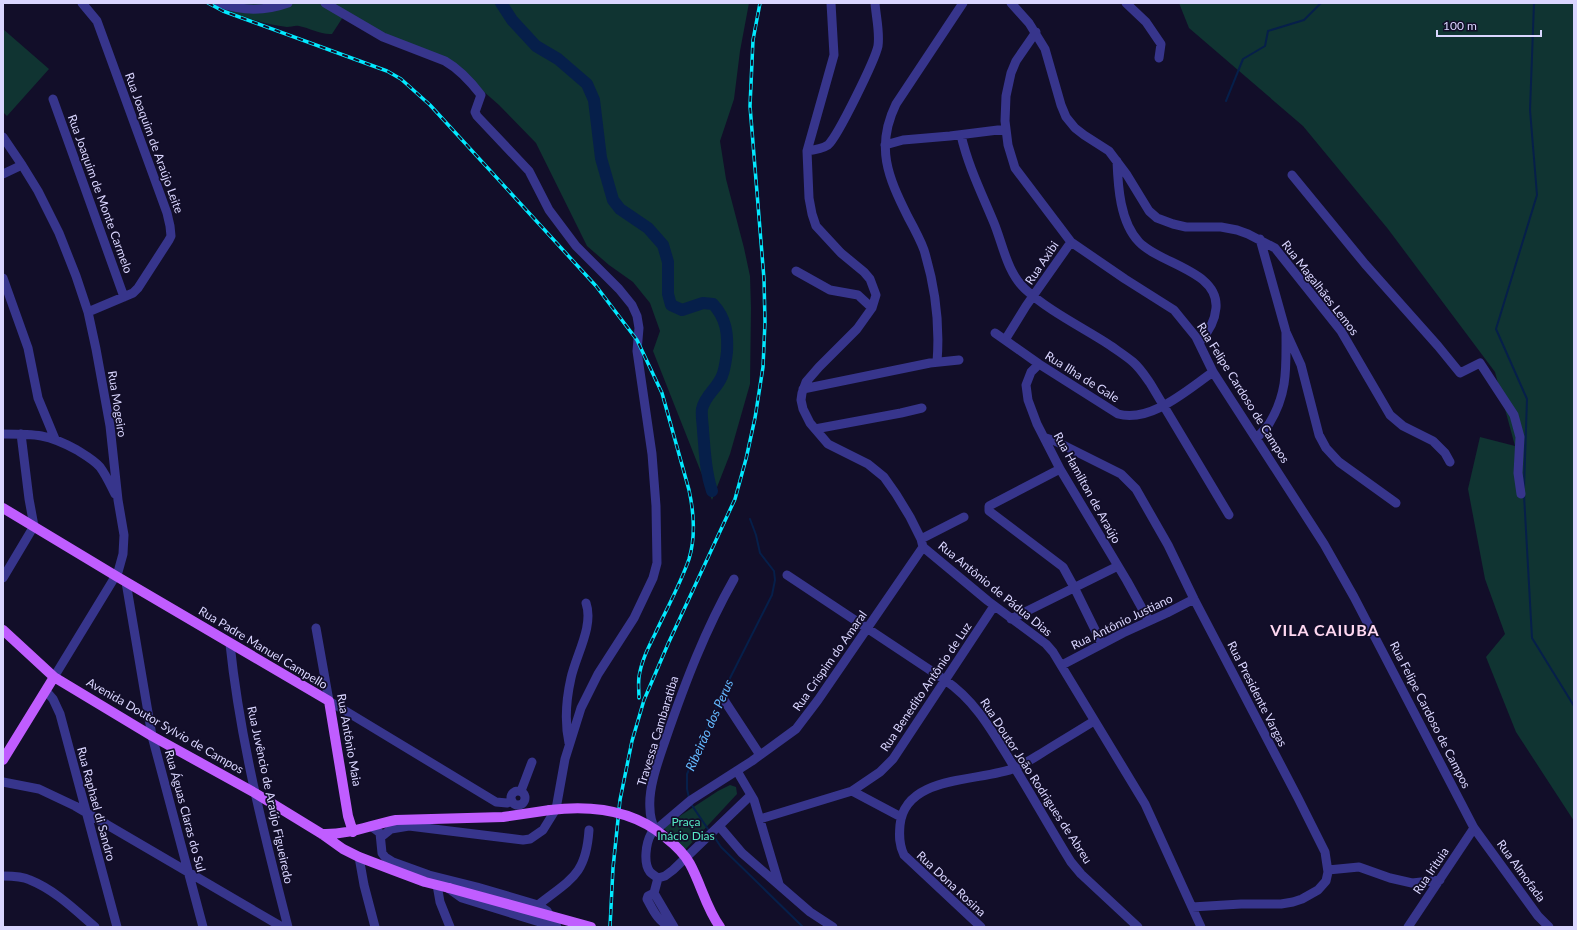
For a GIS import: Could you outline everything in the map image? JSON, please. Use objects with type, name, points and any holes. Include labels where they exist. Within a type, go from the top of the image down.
[{"type":"main road","name":"Rua Padre Manuel Campello","points":[[3,508],[230,644],[329,701]]},
{"type":"main road","name":"Avenida Doutor Sylvio de Campos","points":[[3,630],[54,677],[152,736],[255,793],[322,834],[343,849],[359,857],[444,887]]},
{"type":"main road","points":[[3,760],[54,677]]},
{"type":"main road","name":"Rua Antônio Maia","points":[[329,701],[348,816],[353,832]]},
{"type":"main road","points":[[322,834],[334,835],[353,832],[384,822],[398,820],[504,816],[570,808],[599,808],[620,812],[657,830],[684,856],[690,864],[705,900],[720,927]]},
{"type":"main road","points":[[444,887],[591,927]]},
{"type":"street","name":"Rua Joaquim de Araújo Leite","points":[[82,3],[97,21],[131,112],[170,226],[171,236],[138,288],[124,297],[88,312]]},
{"type":"street","points":[[219,3],[234,8],[258,9],[288,3]]},
{"type":"street","points":[[325,3],[383,37],[444,61],[453,66],[473,85],[480,95],[475,112],[476,116],[529,171],[549,210],[576,246],[619,289],[632,305],[637,316],[639,328],[636,351],[652,454],[657,521],[657,563],[653,578],[634,618],[598,674],[581,708],[569,744],[556,810],[543,830],[530,839],[524,840],[409,826],[391,829],[381,837]]},
{"type":"street","points":[[803,389],[811,377],[857,329],[872,308],[876,295],[870,279],[864,272],[826,238],[814,220],[809,198],[808,151],[834,55],[831,3]]},
{"type":"street","points":[[808,151],[820,149],[830,143],[875,55],[878,42],[875,3]]},
{"type":"street","points":[[937,362],[936,317],[932,279],[924,249],[891,180],[885,158],[885,144],[889,119],[896,104],[963,3]]},
{"type":"street","name":"Rua Magalhães Lemos","points":[[1011,3],[1036,32],[1048,54],[1061,105],[1066,117],[1075,128],[1110,152],[1149,211],[1157,218],[1186,227],[1221,227],[1237,230],[1260,239],[1278,250],[1345,337],[1390,415],[1403,426],[1433,441],[1445,453],[1450,462]]},
{"type":"street","points":[[1126,3],[1146,22],[1161,44],[1159,58]]},
{"type":"street","name":"Rua Felipe Cardoso de Campos","points":[[1036,32],[1016,61],[1011,73],[1006,96],[1006,129],[1014,168],[1071,242],[1124,279],[1174,310],[1199,343],[1213,372],[1324,544],[1354,596],[1474,828]]},
{"type":"street","name":"Rua Joaquim de Monte Carmelo","points":[[52,99],[124,297]]},
{"type":"street","points":[[885,144],[903,140],[1006,129]]},
{"type":"street","points":[[961,135],[970,168],[1008,261],[1018,281],[1050,308],[1100,339],[1133,362],[1150,383],[1229,515]]},
{"type":"street","name":"Rua Mogeiro","points":[[3,137],[38,192],[59,234],[76,276],[88,312],[110,426],[118,500],[124,535],[123,554],[116,576],[54,677]]},
{"type":"street","points":[[1117,161],[1120,196],[1126,220],[1138,241],[1147,250],[1200,277],[1213,291],[1216,302],[1216,314],[1210,328],[1199,343]]},
{"type":"street","points":[[3,174],[22,165]]},
{"type":"street","points":[[1292,175],[1365,264],[1460,373],[1480,362],[1514,415],[1520,437],[1518,473],[1521,494]]},
{"type":"street","points":[[1260,239],[1286,332],[1301,364],[1319,435],[1326,448],[1343,466],[1396,504]]},
{"type":"street","name":"Rua Axibi","points":[[1006,340],[1071,242]]},
{"type":"street","points":[[796,271],[830,290],[858,295],[872,308]]},
{"type":"street","points":[[3,278],[27,342],[38,398],[55,439]]},
{"type":"street","points":[[1257,438],[1273,417],[1284,392],[1286,332]]},
{"type":"street","name":"Rua Ilha de Gale","points":[[995,333],[1039,364],[1118,414],[1135,415],[1148,413],[1163,405],[1213,372]]},
{"type":"street","points":[[803,389],[937,362],[959,360]]},
{"type":"street","name":"Rua Hamilton de Araújo","points":[[1039,364],[1031,372],[1026,385],[1028,400],[1037,424],[1046,438],[1060,469],[1149,621]]},
{"type":"street","name":"Rua Antônio de Pádua Dias","points":[[803,389],[803,409],[815,429],[828,444],[868,464],[884,477],[896,494],[922,543],[994,606],[1046,644],[1062,665],[1094,721],[1145,804],[1201,927]]},
{"type":"street","points":[[815,429],[922,408]]},
{"type":"street","points":[[3,434],[40,435],[55,439],[80,452],[99,466],[106,476],[118,500]]},
{"type":"street","points":[[3,578],[34,526],[21,434]]},
{"type":"street","name":"Rua Presidente Vargas","points":[[1046,438],[1089,457],[1121,474],[1129,481],[1140,495],[1167,544],[1322,846],[1328,870]]},
{"type":"street","points":[[1060,469],[989,506],[989,511],[1060,564],[1074,587],[1102,644]]},
{"type":"street","points":[[922,543],[964,518]]},
{"type":"street","name":"Rua Crispim do Amaral","points":[[736,771],[800,725],[867,628],[922,543]]},
{"type":"street","points":[[1012,619],[1118,566]]},
{"type":"street","name":"Rua Doutor João Rodrigues de Abreu","points":[[787,575],[963,693],[978,710],[1015,768],[1071,862],[1081,874],[1138,927]]},
{"type":"street","name":"Travessa Cambaratiba","points":[[655,830],[649,808],[658,761],[686,679],[710,623],[734,579]]},
{"type":"street","name":"Rua Águas Claras do Sul","points":[[126,582],[152,736],[203,927]]},
{"type":"street","name":"Rua Antônio Justiano","points":[[1062,665],[1194,599]]},
{"type":"street","points":[[569,744],[566,727],[566,708],[571,677],[587,625],[588,616],[586,603]]},
{"type":"street","name":"Rua Benedito Antônio de Luz","points":[[760,818],[852,791],[880,772],[893,759],[994,606]]},
{"type":"street","name":"Rua Antônio Maia","points":[[316,628],[329,701]]},
{"type":"street","name":"Rua Juvêncio de Araújo Figueiredo","points":[[230,644],[238,707],[255,793],[288,927]]},
{"type":"street","name":"Rua Raphael di Sandro","points":[[46,691],[60,714],[117,927]]},
{"type":"street","points":[[724,700],[760,755]]},
{"type":"street","name":"Rua Padre Manuel Campello","points":[[329,701],[496,802],[506,803],[512,801],[516,804],[523,803],[526,796],[521,791],[532,762]]},
{"type":"street","name":"Rua Dona Rosina","points":[[981,927],[904,855],[901,849],[899,836],[901,818],[908,805],[917,795],[928,789],[951,782],[1015,768],[1094,721]]},
{"type":"street","points":[[751,795],[665,876],[658,878],[648,869],[646,856],[649,838],[655,830],[674,813],[736,771],[751,795],[760,818],[765,841],[779,884]]},
{"type":"street","points":[[3,782],[39,789],[86,811],[282,927]]},
{"type":"street","points":[[852,791],[901,818]]},
{"type":"street","points":[[372,827],[378,830],[381,837],[382,853],[393,862],[428,876],[478,887],[538,904],[578,873],[586,852],[589,830]]},
{"type":"street","points":[[718,827],[742,853],[810,912],[833,927]]},
{"type":"street","name":"Rua Irituia","points":[[1408,927],[1474,828]]},
{"type":"street","name":"Rua Almofada","points":[[1474,828],[1538,916],[1549,927]]},
{"type":"street","points":[[359,857],[364,885],[375,927]]},
{"type":"street","points":[[1192,907],[1240,904],[1281,904],[1293,902],[1318,890],[1326,881],[1328,870],[1359,867],[1390,878],[1412,883],[1440,880]]},
{"type":"street","points":[[3,876],[29,879],[40,884],[66,902],[95,927]]},
{"type":"street","points":[[658,878],[654,893],[650,895],[647,900],[658,918],[665,925],[670,927]]},
{"type":"street","points":[[444,887],[440,902],[450,927]]},
{"type":"street","name":"Avenida Doutor Sylvio de Campos","points":[[444,887],[462,898],[556,927]]},
{"type":"street","points":[[654,893],[674,927]]},
{"type":"street","name":"Avenida Doutor Sylvio de Campos","points":[[538,904],[547,911],[556,927]]},
{"type":"green space","points":[[213,3],[749,3],[740,51],[734,99],[720,141],[726,179],[750,276],[750,384],[730,454],[712,500],[653,351],[660,331],[650,303],[633,282],[609,265],[587,246],[536,143],[499,105],[474,83],[439,56],[343,17],[332,34],[328,34],[299,26],[277,26],[258,21],[239,15]]},
{"type":"green space","points":[[1179,3],[1574,3],[1574,821],[1516,732],[1486,657],[1505,634],[1485,579],[1468,489],[1480,437],[1515,446],[1495,372],[1388,229],[1303,126],[1189,28]]},
{"type":"green space","points":[[3,29],[49,69],[7,116],[3,112]]},
{"type":"green space","name":"Praça Inácio Dias","points":[[730,785],[736,787],[737,794],[685,850],[663,827],[718,791]]},
{"type":"waterway","name":"Ribeirão dos Perus","points":[[501,3],[512,20],[536,46],[558,59],[587,84],[594,100],[601,158],[613,200],[620,209],[648,228],[663,245],[668,262],[668,294],[671,305],[682,310],[703,303],[713,304],[721,315],[725,326],[727,345],[724,370],[720,381],[706,400],[702,409],[706,461],[712,491]]},
{"type":"waterway","points":[[1226,101],[1243,59],[1265,46],[1268,31],[1304,20],[1321,3]]},
{"type":"waterway","points":[[1524,487],[1527,399],[1496,329],[1537,195],[1530,110],[1534,3]]},
{"type":"waterway","points":[[1524,495],[1532,638],[1574,706]]},
{"type":"waterway","name":"Ribeirão dos Perus","points":[[689,798],[687,789],[687,774],[724,690],[772,595],[775,580],[774,571],[760,553],[756,535],[750,519]]},
{"type":"waterway","name":"Ribeirão dos Perus","points":[[691,804],[710,832]]},
{"type":"waterway","name":"Ribeirão dos Perus","points":[[713,835],[721,847],[803,927]]},
{"type":"railway","points":[[208,3],[223,11],[387,71],[401,79],[430,105],[596,286],[637,340],[662,393],[689,490],[694,524],[693,542],[689,559],[641,666],[639,698]]},
{"type":"railway","points":[[610,927],[613,868],[620,800],[632,741],[644,700],[668,644],[735,499],[755,418],[763,367],[765,322],[764,279],[750,106],[753,40],[760,3]]},
{"type":"district","name":"VILA CAIUBA","points":[[1325,630]]}]
